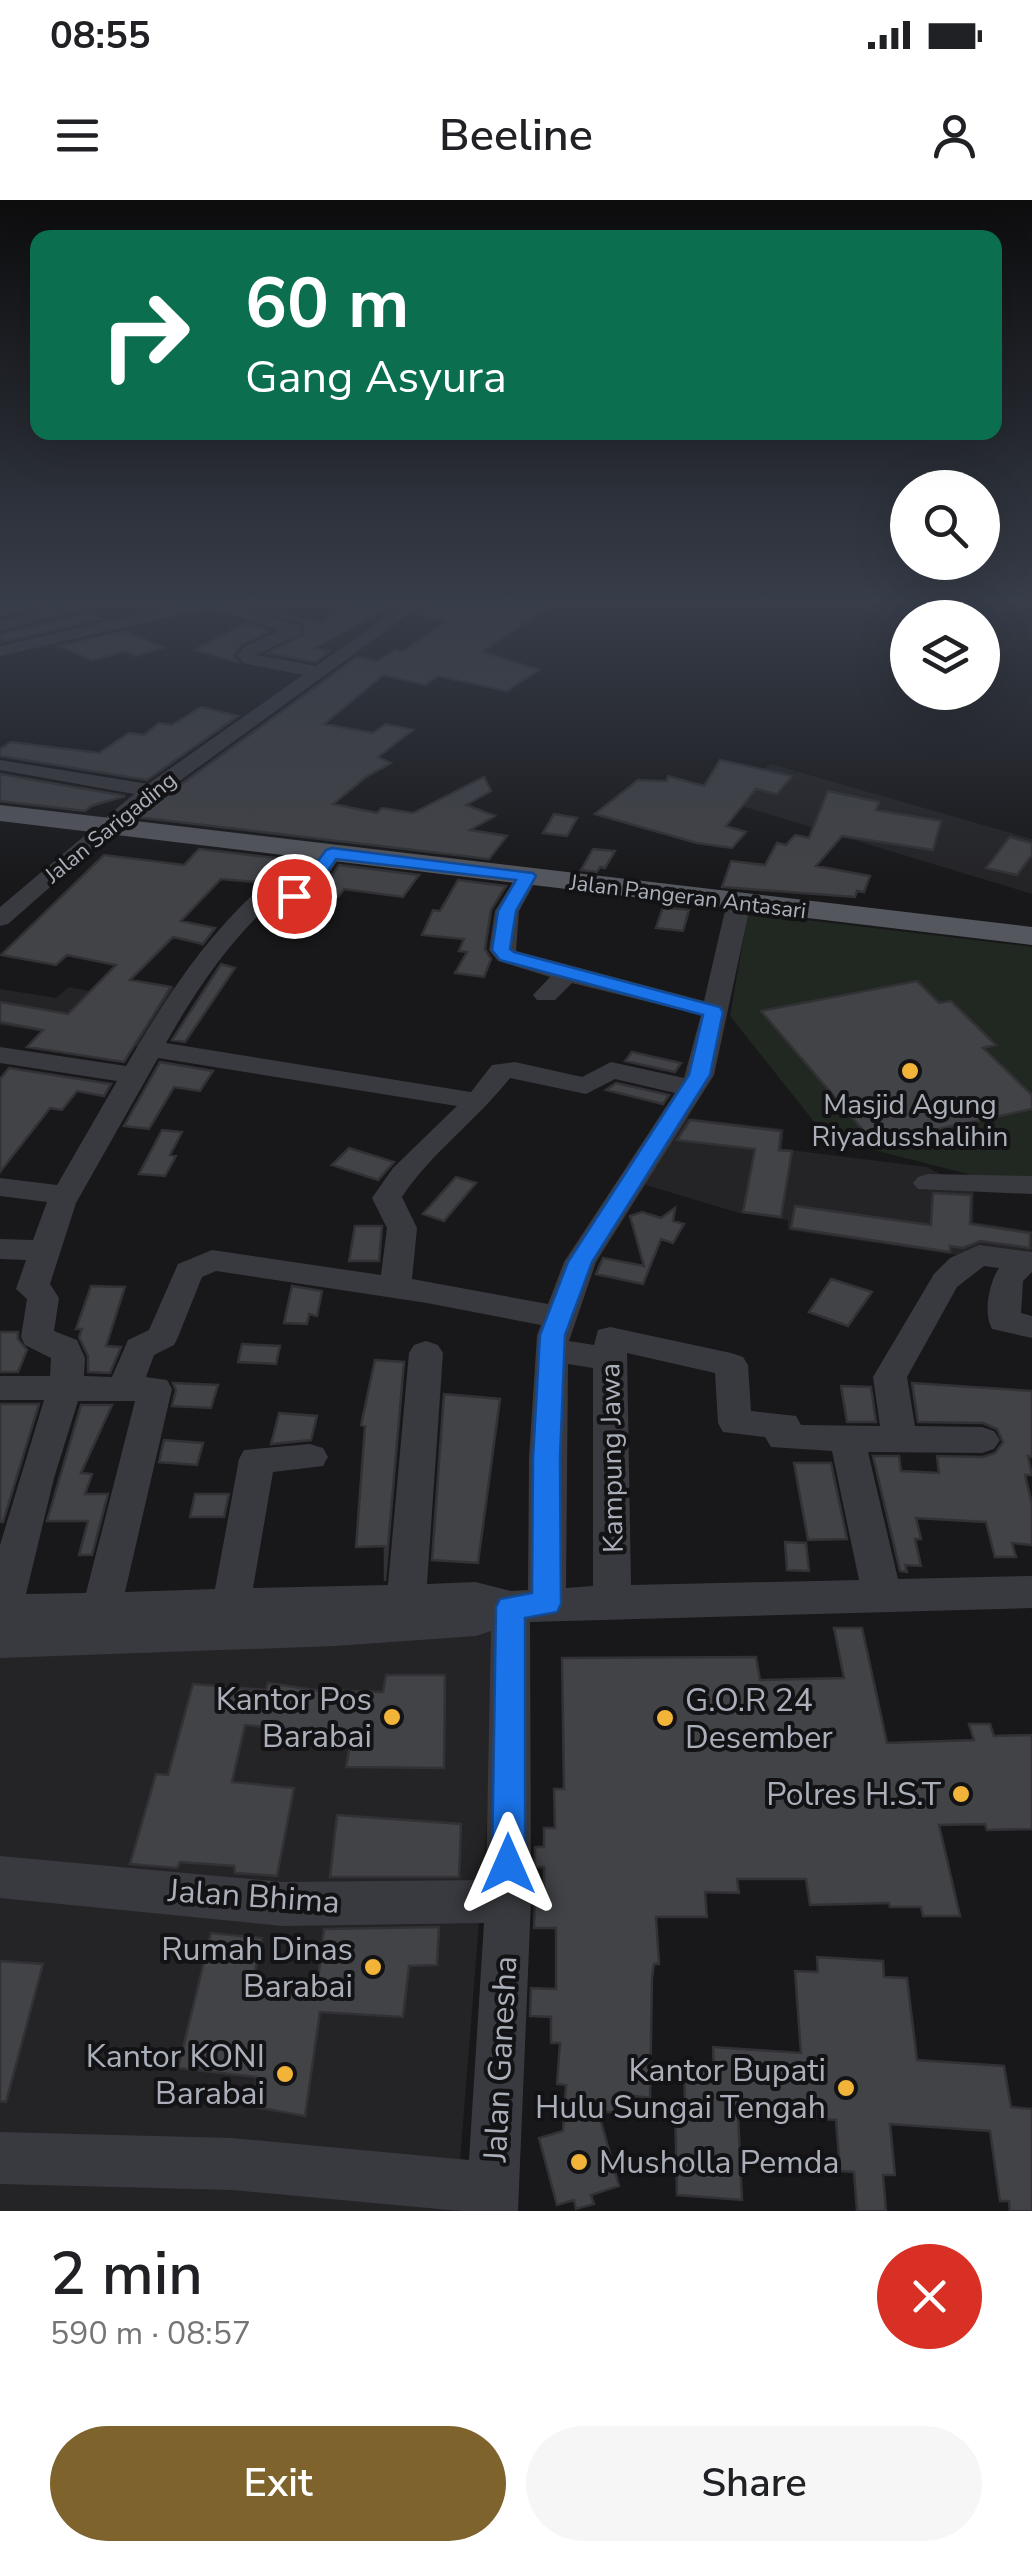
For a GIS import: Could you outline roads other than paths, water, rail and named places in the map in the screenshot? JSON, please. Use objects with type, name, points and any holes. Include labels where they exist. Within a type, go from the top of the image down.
[{"type":"main road","name":"Jalan Pangeran Antasari","points":[[0,813],[1032,936]]},
{"type":"street","name":"Jalan Sarigading","points":[[0,919],[105,826],[287,694]]},
{"type":"street","points":[[4,765],[152,790]]},
{"type":"street","points":[[1,1621],[36,1478],[65,1389],[65,1348],[37,1337],[43,1298],[41,1292],[32,1289],[65,1195],[186,985],[242,917],[269,894],[302,896],[332,854]]},
{"type":"street","points":[[527,876],[507,911],[501,950],[507,956],[714,1012]]},
{"type":"street","name":"Jalan Ganesha","points":[[492,2200],[528,1606],[556,1333],[580,1262],[700,1075],[739,902]]},
{"type":"street","points":[[546,995],[567,974]]},
{"type":"street","points":[[0,1055],[142,1062],[478,1101]]},
{"type":"street","points":[[395,1286],[403,1229],[400,1210],[388,1198],[403,1174],[478,1101],[502,1071],[515,1070],[586,1086],[611,1070],[691,1088]]},
{"type":"street","points":[[928,1183],[1032,1184]]},
{"type":"street","points":[[0,1187],[65,1195]]},
{"type":"street","points":[[0,1249],[43,1252]]},
{"type":"street","points":[[900,1439],[890,1377],[945,1281],[979,1255],[1026,1262]]},
{"type":"street","points":[[125,1387],[140,1348],[162,1337],[189,1271],[212,1260],[395,1286],[556,1333],[610,1359]]},
{"type":"street","points":[[1026,1262],[1008,1280],[1004,1322],[1032,1327]]},
{"type":"street","name":"Kampung Jawa","points":[[612,1600],[610,1338],[731,1365],[735,1423],[784,1426],[783,1438],[982,1440]]},
{"type":"street","points":[[406,1602],[426,1353]]},
{"type":"street","points":[[0,1388],[155,1389],[102,1608]]},
{"type":"street","points":[[846,1439],[882,1595]]},
{"type":"street","points":[[231,1605],[257,1459],[310,1456]]},
{"type":"street","points":[[1,1621],[335,1630],[476,1620],[528,1606],[612,1600],[1032,1592]]},
{"type":"street","points":[[1,1621],[102,1608],[475,1598],[528,1606]]},
{"type":"street","name":"Jalan Bhima","points":[[0,1876],[283,1904],[508,1901]]},
{"type":"street","points":[[0,2158],[232,2164],[492,2200]]},
{"type":"place","name":"Masjid Agung Riyadusshalihin","points":[[910,1071]]},
{"type":"place","name":"Kantor Pos Barabai","points":[[392,1717]]},
{"type":"place","name":"G.O.R 24 Desember","points":[[665,1718]]},
{"type":"place","name":"Polres H.S.T","points":[[961,1794]]},
{"type":"place","name":"Rumah Dinas Barabai","points":[[373,1967]]},
{"type":"place","name":"Kantor KONI Barabai","points":[[285,2074]]},
{"type":"place","name":"Kantor Bupati Hulu Sungai Tengah","points":[[846,2088]]},
{"type":"place","name":"Musholla Pemda","points":[[579,2162]]}]
